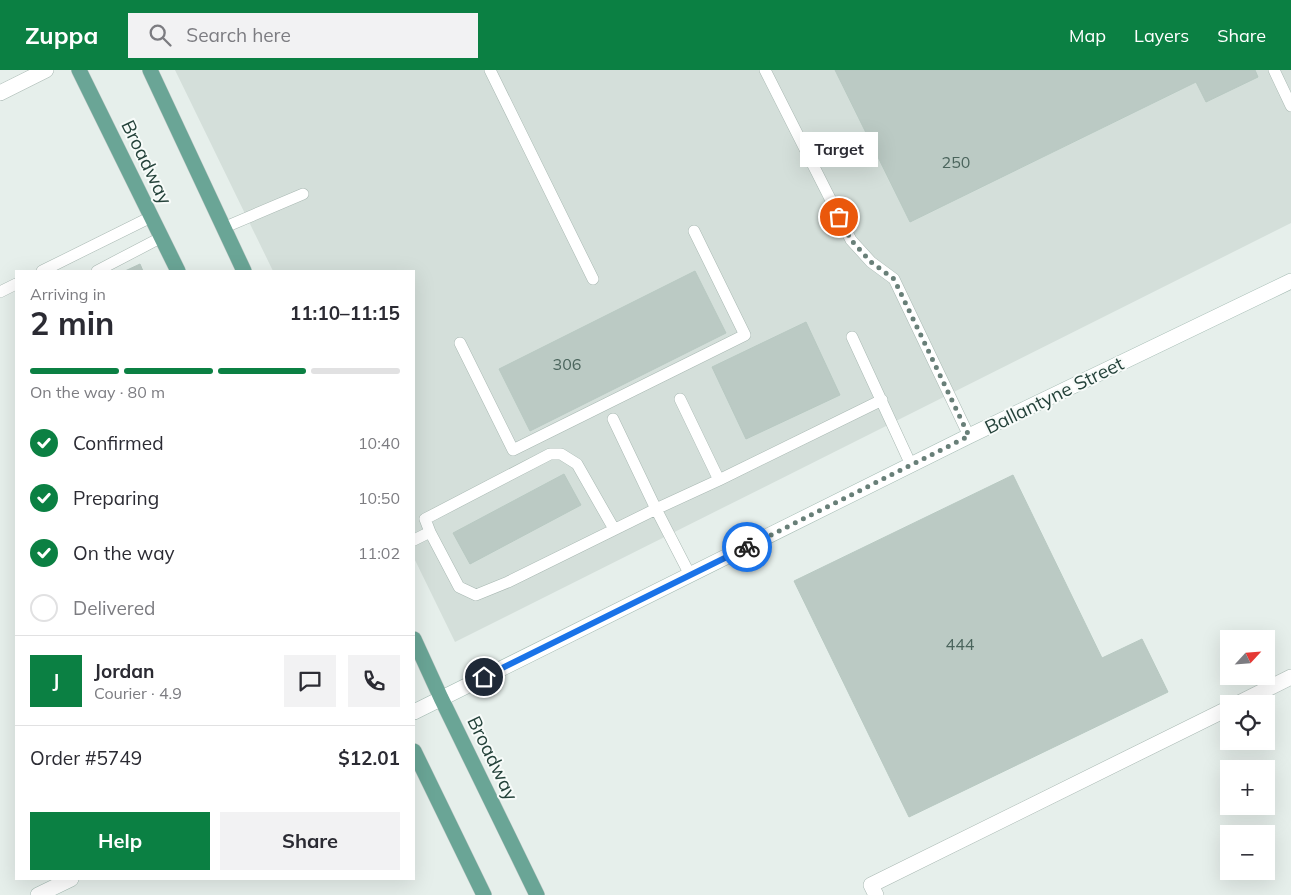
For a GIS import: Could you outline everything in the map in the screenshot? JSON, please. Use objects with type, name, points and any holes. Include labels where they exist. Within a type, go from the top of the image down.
[{"type":"main road","points":[[0,93],[46,70]]},
{"type":"main road","name":"Broadway","points":[[80,70],[178,270]]},
{"type":"main road","points":[[150,70],[244,270]]},
{"type":"main road","name":"Ballantyne Street","points":[[415,711],[969,436],[1291,281]]},
{"type":"main road","name":"Broadway","points":[[415,640],[441,698],[538,895]]},
{"type":"main road","points":[[1255,695],[1291,677]]},
{"type":"main road","points":[[876,895],[871,885],[1220,712]]},
{"type":"main road","points":[[415,753],[484,895]]},
{"type":"main road","points":[[38,895],[69,880]]},
{"type":"lane","points":[[490,70],[593,279]]},
{"type":"lane","points":[[765,70],[851,240],[871,262],[894,279],[969,436]]},
{"type":"lane","points":[[1274,70],[1291,106]]},
{"type":"lane","points":[[224,228],[302,194]]},
{"type":"lane","points":[[44,270],[152,217]]},
{"type":"lane","points":[[460,343],[512,450],[745,335],[694,231]]},
{"type":"lane","points":[[99,270],[162,238]]},
{"type":"lane","points":[[0,292],[15,284]]},
{"type":"lane","points":[[852,337],[911,465]]},
{"type":"lane","points":[[680,399],[719,480]]},
{"type":"lane","points":[[614,529],[577,464],[561,454],[550,454],[425,519],[459,587],[476,595],[508,582],[882,400]]},
{"type":"lane","points":[[613,419],[690,575]]},
{"type":"lane","points":[[415,540],[430,532]]},
{"type":"shaded area","points":[[175,70],[1291,70],[1291,223],[455,642],[415,560],[415,270],[273,270]]},
{"type":"building","points":[[835,70],[1255,70],[1258,77],[1206,102],[1196,82],[910,222]]},
{"type":"building","points":[[140,264],[143,270],[127,270]]},
{"type":"building","points":[[695,271],[726,333],[530,431],[499,369]]},
{"type":"building","points":[[806,322],[840,395],[746,439],[712,367]]},
{"type":"building","points":[[564,474],[581,505],[470,564],[453,533]]},
{"type":"building","points":[[1013,475],[1102,658],[1142,639],[1168,692],[909,817],[794,581]]},
{"type":"way so far","points":[[747,547],[969,436],[894,279],[871,262],[851,240],[839,217]]},
{"type":"place","name":"Target","points":[[839,217]]},
{"type":"route","points":[[484,677],[747,547]]}]
